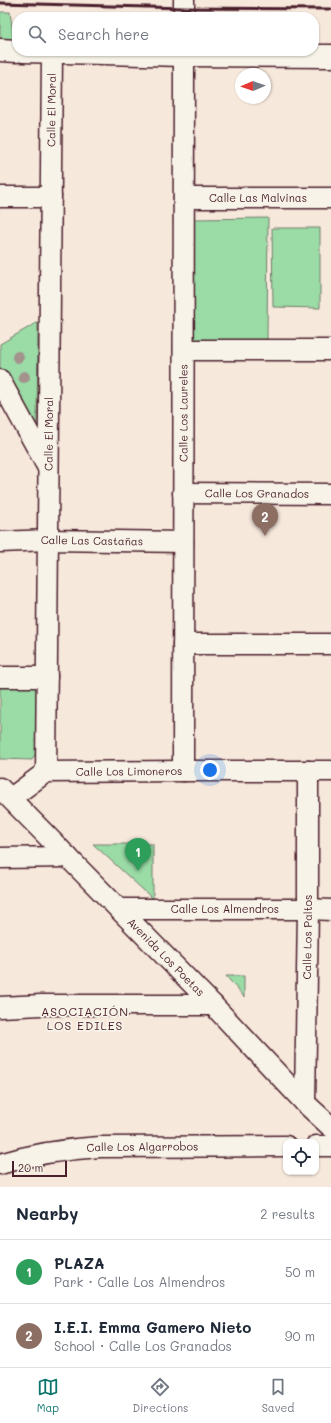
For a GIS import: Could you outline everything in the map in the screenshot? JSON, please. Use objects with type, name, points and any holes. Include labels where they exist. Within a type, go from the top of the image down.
[{"type":"main road","points":[[0,50],[12,51]]},
{"type":"main road","points":[[319,56],[331,56]]},
{"type":"street","points":[[184,0],[184,12]]},
{"type":"street","name":"Calle El Moral","points":[[46,772],[52,56]]},
{"type":"street","name":"Calle Los Laureles","points":[[183,771],[184,56]]},
{"type":"street","points":[[0,197],[51,197]]},
{"type":"street","name":"Calle Las Malvinas","points":[[184,198],[331,198]]},
{"type":"street","points":[[184,350],[331,350]]},
{"type":"street","points":[[0,380],[49,470]]},
{"type":"street","name":"Calle Los Granados","points":[[184,493],[331,494]]},
{"type":"street","name":"Calle Las Castañas","points":[[0,542],[48,540],[183,542]]},
{"type":"street","points":[[183,644],[331,644]]},
{"type":"street","points":[[0,677],[47,677]]},
{"type":"street","name":"Calle Los Paltos","points":[[306,1103],[308,771]]},
{"type":"street","name":"Calle Los Limoneros","points":[[46,772],[331,771]]},
{"type":"street","points":[[5,793],[46,772]]},
{"type":"street","name":"Avenida Los Poetas","points":[[5,793],[331,1127]]},
{"type":"street","points":[[0,858],[68,857]]},
{"type":"street","name":"Calle Los Almendros","points":[[119,910],[331,910]]},
{"type":"street","points":[[0,1007],[41,1005],[213,1005]]},
{"type":"street","name":"Calle Los Algarrobos","points":[[0,1164],[26,1157],[73,1149],[100,1147],[283,1146]]},
{"type":"street","points":[[319,1146],[331,1146]]},
{"type":"green space","points":[[0,12],[10,12],[12,40],[0,39]]},
{"type":"green space","points":[[268,218],[267,344],[192,343],[193,219]]},
{"type":"green space","points":[[272,228],[320,228],[320,308],[273,307]]},
{"type":"green space","points":[[38,322],[37,422],[33,428],[0,367],[0,344]]},
{"type":"green space","points":[[33,681],[38,689],[37,751],[32,760],[0,759],[0,682]]},
{"type":"green space","points":[[93,844],[153,844],[153,899]]},
{"type":"green space","points":[[226,976],[244,976],[244,997]]},
{"type":"railway","points":[[0,3],[184,8],[331,9]]},
{"type":"place","name":"I.E.I. Emma Gamero Nieto","points":[[265,536]]},
{"type":"place","name":"PLAZA","points":[[138,871]]},
{"type":"district","name":"ASOCIACIÓN LOS EDILES","points":[[85,1019]]}]
